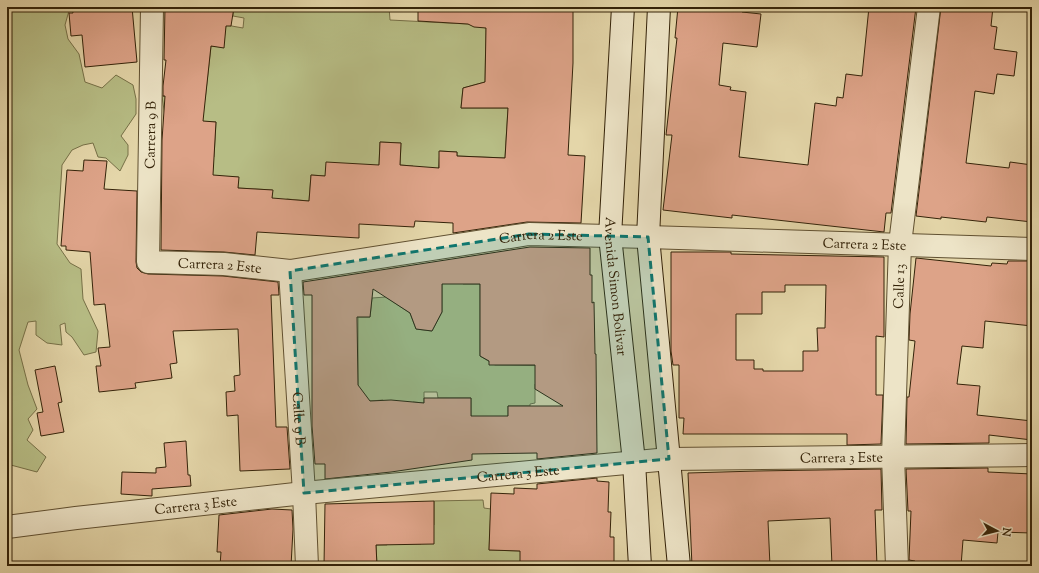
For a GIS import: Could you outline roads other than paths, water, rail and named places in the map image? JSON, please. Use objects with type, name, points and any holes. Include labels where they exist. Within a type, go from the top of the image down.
[{"type":"street","name":"Carrera 9 B","points":[[148,262],[152,7]]},
{"type":"street","name":"Avenida Simon Bolivar","points":[[623,7],[610,236],[634,462],[640,566]]},
{"type":"street","points":[[659,7],[648,236],[679,566]]},
{"type":"street","name":"Calle 13","points":[[897,566],[893,456],[900,244],[929,7]]},
{"type":"street","name":"Carrera 2 Este","points":[[148,262],[224,264],[290,271],[529,234],[648,236],[1032,249]]},
{"type":"street","name":"Calle 9 B","points":[[290,271],[304,493],[307,566]]},
{"type":"street","name":"Carrera 3 Este","points":[[7,527],[304,493],[669,459],[1032,455]]}]
